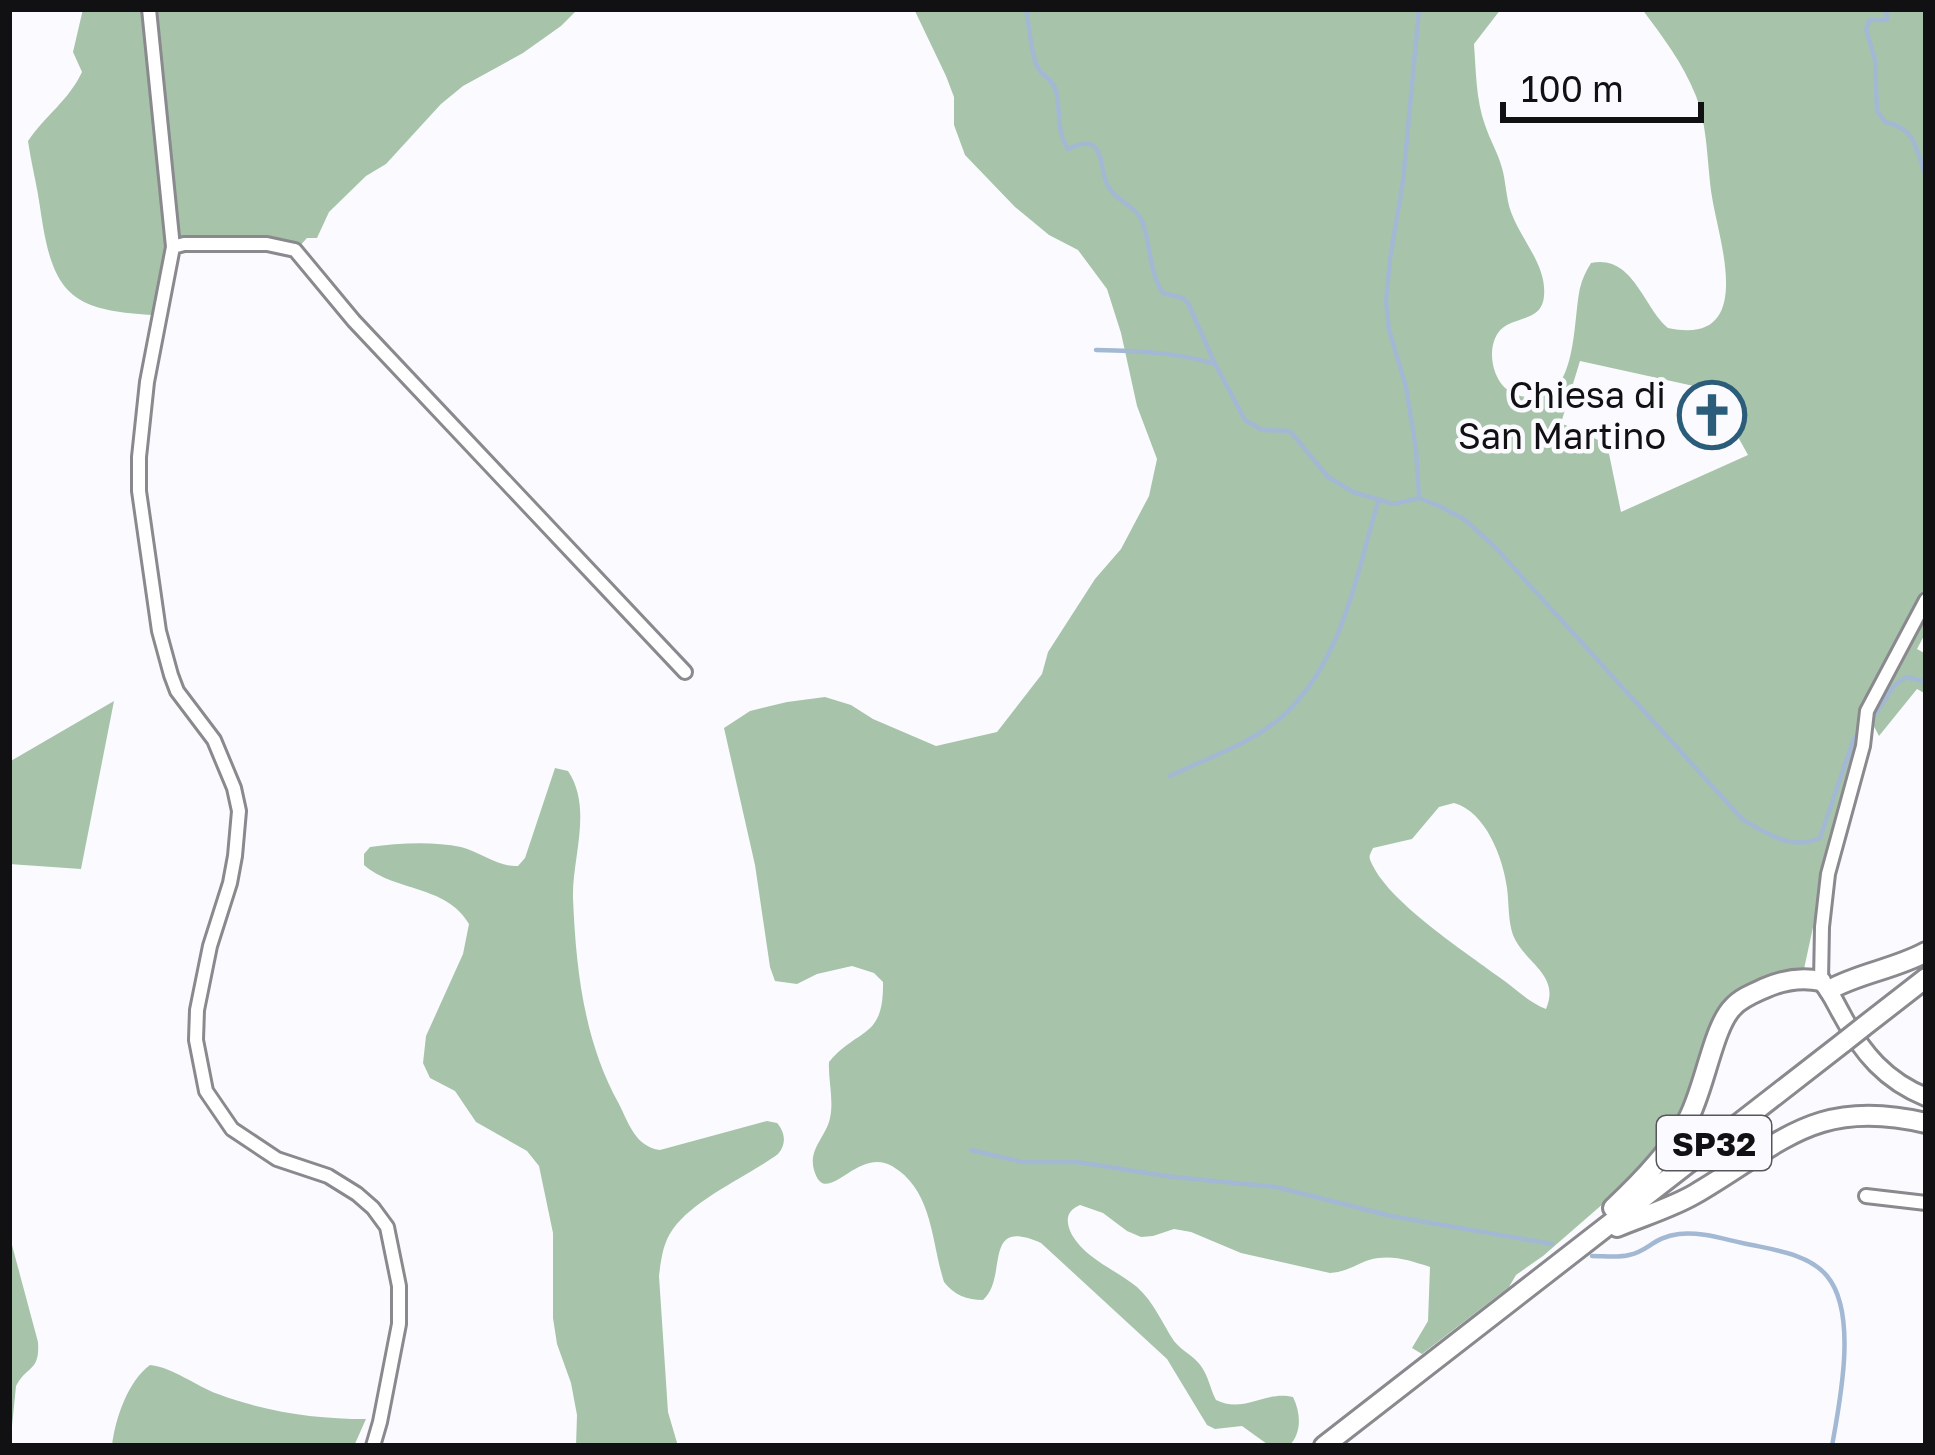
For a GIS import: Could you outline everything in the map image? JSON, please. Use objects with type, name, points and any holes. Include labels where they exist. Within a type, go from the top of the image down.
[{"type":"main road","points":[[1524,1291],[1529,1275],[1622,1199],[1677,1137],[1696,1105],[1720,1028],[1732,1007],[1777,983],[1804,979],[1825,986],[1895,967],[1926,952]]},
{"type":"main road","name":"SP32","points":[[1324,1446],[1926,978]]},
{"type":"main road","points":[[1584,1243],[1686,1199],[1777,1141],[1814,1124],[1868,1114],[1926,1123]]},
{"type":"street","points":[[149,9],[173,247],[147,382],[139,491],[159,631],[171,675],[177,691],[214,740],[238,811],[239,836],[210,946],[196,1040],[206,1091],[232,1130],[277,1159],[328,1176],[357,1194],[386,1227],[399,1286],[400,1324],[373,1446]]},
{"type":"street","points":[[173,247],[267,244],[295,250],[354,321],[685,672]]},
{"type":"street","points":[[1926,600],[1867,716],[1828,874],[1822,928],[1825,986],[1854,1035],[1880,1070],[1926,1097]]},
{"type":"street","points":[[1866,1196],[1926,1203]]},
{"type":"green space","points":[[83,9],[578,9],[523,53],[463,86],[441,104],[386,164],[366,176],[329,212],[317,238],[307,238],[297,249],[273,239],[168,241],[154,315],[101,308],[69,291],[58,277],[45,236],[28,141],[82,72],[73,52]]},
{"type":"green space","points":[[914,9],[1501,9],[1474,44],[1478,96],[1511,212],[1538,263],[1544,296],[1538,311],[1498,333],[1492,359],[1497,377],[1509,391],[1537,397],[1552,391],[1569,362],[1580,288],[1591,263],[1605,262],[1627,274],[1668,328],[1696,330],[1713,322],[1723,307],[1725,263],[1700,108],[1678,61],[1642,9],[1926,9],[1926,632],[1917,649],[1926,654],[1926,694],[1917,689],[1879,736],[1867,713],[1804,969],[1747,988],[1671,1133],[1612,1196],[1516,1275],[1509,1287],[1422,1354],[1412,1348],[1428,1321],[1430,1267],[1385,1258],[1330,1273],[1241,1253],[1191,1232],[1174,1229],[1141,1237],[1103,1213],[1080,1205],[1069,1213],[1068,1225],[1078,1243],[1143,1293],[1174,1341],[1201,1366],[1216,1400],[1236,1404],[1293,1397],[1299,1423],[1289,1446],[1267,1444],[1242,1426],[1215,1429],[1207,1425],[1167,1359],[1041,1243],[1010,1237],[1003,1243],[995,1278],[983,1300],[966,1298],[944,1282],[929,1218],[905,1176],[879,1162],[826,1184],[814,1170],[815,1149],[831,1111],[829,1062],[874,1024],[883,982],[874,973],[852,966],[797,984],[775,981],[724,728],[750,711],[825,697],[936,746],[997,732],[1042,674],[1048,652],[1095,579],[1121,549],[1149,496],[1157,459],[1137,406],[1107,289],[1078,250],[1049,235],[1015,207],[965,155],[954,125],[954,97]],"holes":[[[1580,361],[1712,390],[1748,455],[1621,512],[1607,444],[1561,423]],[[1454,803],[1475,816],[1497,850],[1513,935],[1545,978],[1549,987],[1546,1009],[1412,911],[1371,863],[1373,848],[1412,839],[1439,807]]]},
{"type":"green space","points":[[114,701],[81,869],[9,864],[9,762]]},
{"type":"green space","points":[[555,768],[568,771],[579,801],[573,898],[584,1004],[597,1055],[634,1133],[660,1150],[767,1121],[777,1123],[783,1134],[778,1154],[694,1208],[665,1245],[659,1276],[668,1412],[678,1446],[576,1446],[577,1415],[553,1318],[553,1233],[539,1166],[527,1151],[476,1122],[455,1091],[430,1078],[423,1063],[426,1036],[463,954],[469,924],[448,902],[364,865],[370,847],[427,843],[461,847],[518,866],[525,858]]},
{"type":"green space","points":[[9,1234],[38,1342],[35,1364],[16,1386],[10,1446]]},
{"type":"green space","points":[[150,1365],[254,1406],[366,1419],[354,1446],[112,1446],[124,1401]]},
{"type":"waterway","points":[[1026,9],[1036,63],[1056,91],[1064,142],[1068,149],[1088,144],[1098,151],[1110,189],[1141,219],[1158,284],[1163,293],[1188,303],[1215,364],[1171,355],[1096,350]]},
{"type":"waterway","points":[[1419,9],[1386,301],[1389,330],[1406,387],[1419,496]]},
{"type":"waterway","points":[[1886,9],[1887,20],[1870,20],[1866,29],[1875,60],[1877,111],[1885,122],[1909,135],[1926,177]]},
{"type":"waterway","points":[[1215,364],[1245,420],[1262,430],[1290,431],[1328,477],[1353,492],[1394,504],[1419,498],[1464,519],[1494,546],[1742,819],[1761,830],[1789,842],[1820,838],[1859,734]]},
{"type":"waterway","points":[[1170,776],[1253,737],[1299,699],[1332,648],[1378,502]]},
{"type":"waterway","points":[[1867,726],[1894,686],[1906,677],[1926,682]]},
{"type":"waterway","points":[[971,1150],[1022,1162],[1077,1162],[1276,1187],[1391,1216],[1552,1244]]},
{"type":"waterway","points":[[1592,1256],[1625,1256],[1670,1236],[1697,1234],[1782,1251],[1820,1269],[1836,1292],[1844,1334],[1832,1446]]},
{"type":"place","name":"Chiesa di San Martino","points":[[1712,415]]}]
